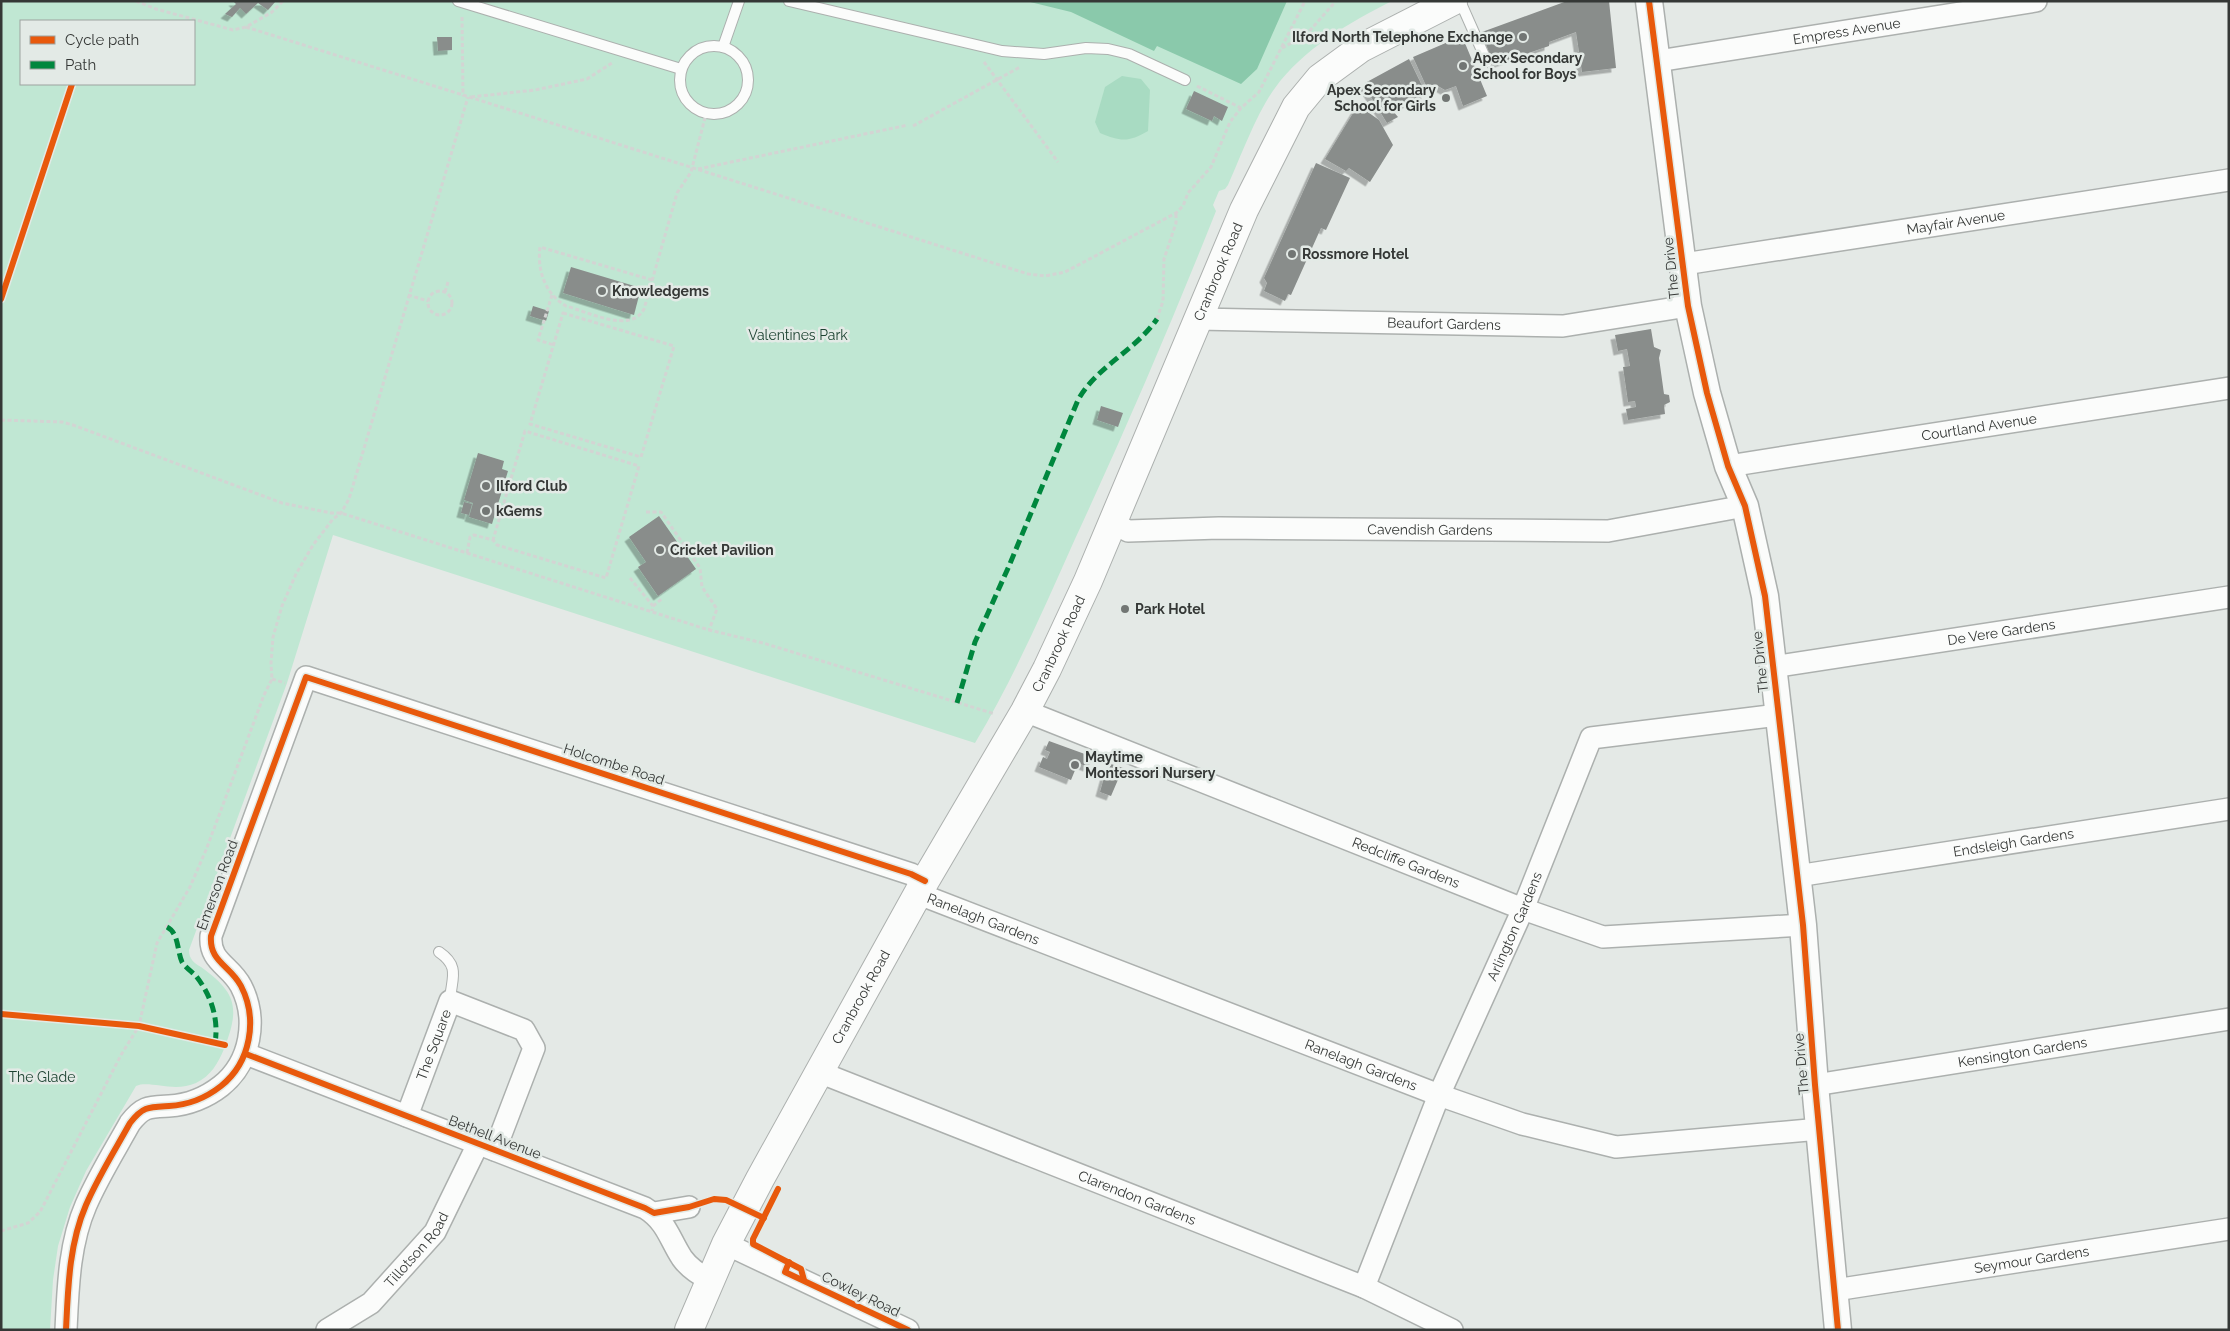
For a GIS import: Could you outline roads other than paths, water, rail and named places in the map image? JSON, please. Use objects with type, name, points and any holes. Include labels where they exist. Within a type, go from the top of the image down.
[{"type":"main road","name":"Cranbrook Road","points":[[689,1330],[726,1244],[922,888],[1025,711],[1063,635],[1113,523],[1244,210],[1296,107],[1320,78],[1361,48],[1454,1]]},
{"type":"street","name":"The Drive","points":[[1649,1],[1688,306],[1707,393],[1728,466],[1745,506],[1766,596],[1803,925],[1815,1085],[1838,1330]]},
{"type":"street","name":"Empress Avenue","points":[[1658,61],[2036,1]]},
{"type":"street","name":"Mayfair Avenue","points":[[1684,264],[2229,180]]},
{"type":"street","name":"Beaufort Gardens","points":[[1198,319],[1563,326],[1688,306]]},
{"type":"street","name":"Courtland Avenue","points":[[1728,466],[2229,388]]},
{"type":"street","name":"Cavendish Gardens","points":[[1113,523],[1128,530],[1229,528],[1608,531],[1745,506]]},
{"type":"street","name":"De Vere Gardens","points":[[1774,666],[2229,597]]},
{"type":"street","name":"Holcombe Road","points":[[302,688],[306,677],[911,874],[922,888]]},
{"type":"street","name":"Emerson Road","points":[[66,1330],[69,1272],[76,1234],[86,1204],[130,1123],[136,1115],[145,1109],[154,1106],[170,1106],[192,1102],[211,1094],[228,1080],[246,1054],[250,1030],[248,1006],[240,985],[210,947],[211,936],[302,688]]},
{"type":"street","name":"Redcliffe Gardens","points":[[1025,711],[1523,909],[1603,937],[1803,925]]},
{"type":"street","name":"Arlington Gardens","points":[[1364,1287],[1439,1095],[1523,909],[1591,738],[1778,715]]},
{"type":"street","name":"Endsleigh Gardens","points":[[1797,876],[2229,809]]},
{"type":"street","name":"Ranelagh Gardens","points":[[922,888],[1439,1095],[1522,1124],[1616,1147],[1820,1129]]},
{"type":"street","name":"The Square","points":[[407,1116],[450,1002],[524,1030],[534,1048],[486,1147]]},
{"type":"street","name":"Kensington Gardens","points":[[1815,1085],[2229,1019]]},
{"type":"street","name":"Bethell Avenue","points":[[246,1054],[645,1208],[654,1213],[669,1230],[683,1259],[698,1274],[710,1280]]},
{"type":"street","name":"Clarendon Gardens","points":[[819,1072],[1364,1287],[1452,1330]]},
{"type":"street","name":"Tillotson Road","points":[[327,1330],[371,1303],[435,1232],[486,1147]]},
{"type":"street","points":[[654,1213],[689,1207]]},
{"type":"street","name":"Seymour Gardens","points":[[1835,1290],[2229,1229]]},
{"type":"street","name":"Cowley Road","points":[[726,1244],[908,1330]]},
{"type":"lane","points":[[723,47],[739,1]]},
{"type":"lane","points":[[789,1],[1002,51],[1044,54],[1086,48],[1108,49],[1129,54],[1185,80]]},
{"type":"lane","points":[[1460,1],[1486,62]]},
{"type":"lane","points":[[460,2],[682,69]]},
{"type":"lane","points":[[723,47],[732,51],[745,66],[749,85],[745,96],[738,105],[728,112],[717,115],[706,114],[695,109],[682,92],[680,80],[682,69],[686,60],[703,48],[723,47]]},
{"type":"lane","points":[[439,952],[449,959],[454,971],[450,1002]]},
{"type":"place","name":"Ilford North Telephone Exchange","points":[[1523,37]]},
{"type":"place","name":"Apex Secondary School for Boys","points":[[1463,66]]},
{"type":"place","name":"Apex Secondary School for Girls","points":[[1446,98]]},
{"type":"place","name":"Rossmore Hotel","points":[[1292,254]]},
{"type":"place","name":"Knowledgems","points":[[602,291]]},
{"type":"place","name":"Ilford Club","points":[[486,486]]},
{"type":"place","name":"kGems","points":[[486,511]]},
{"type":"place","name":"Cricket Pavilion","points":[[660,550]]},
{"type":"place","name":"Park Hotel","points":[[1125,609]]},
{"type":"place","name":"Maytime Montessori Nursery","points":[[1075,765]]},
{"type":"park label","name":"Valentines Park","points":[[798,335]]},
{"type":"park label","name":"The Glade","points":[[42,1077]]}]
